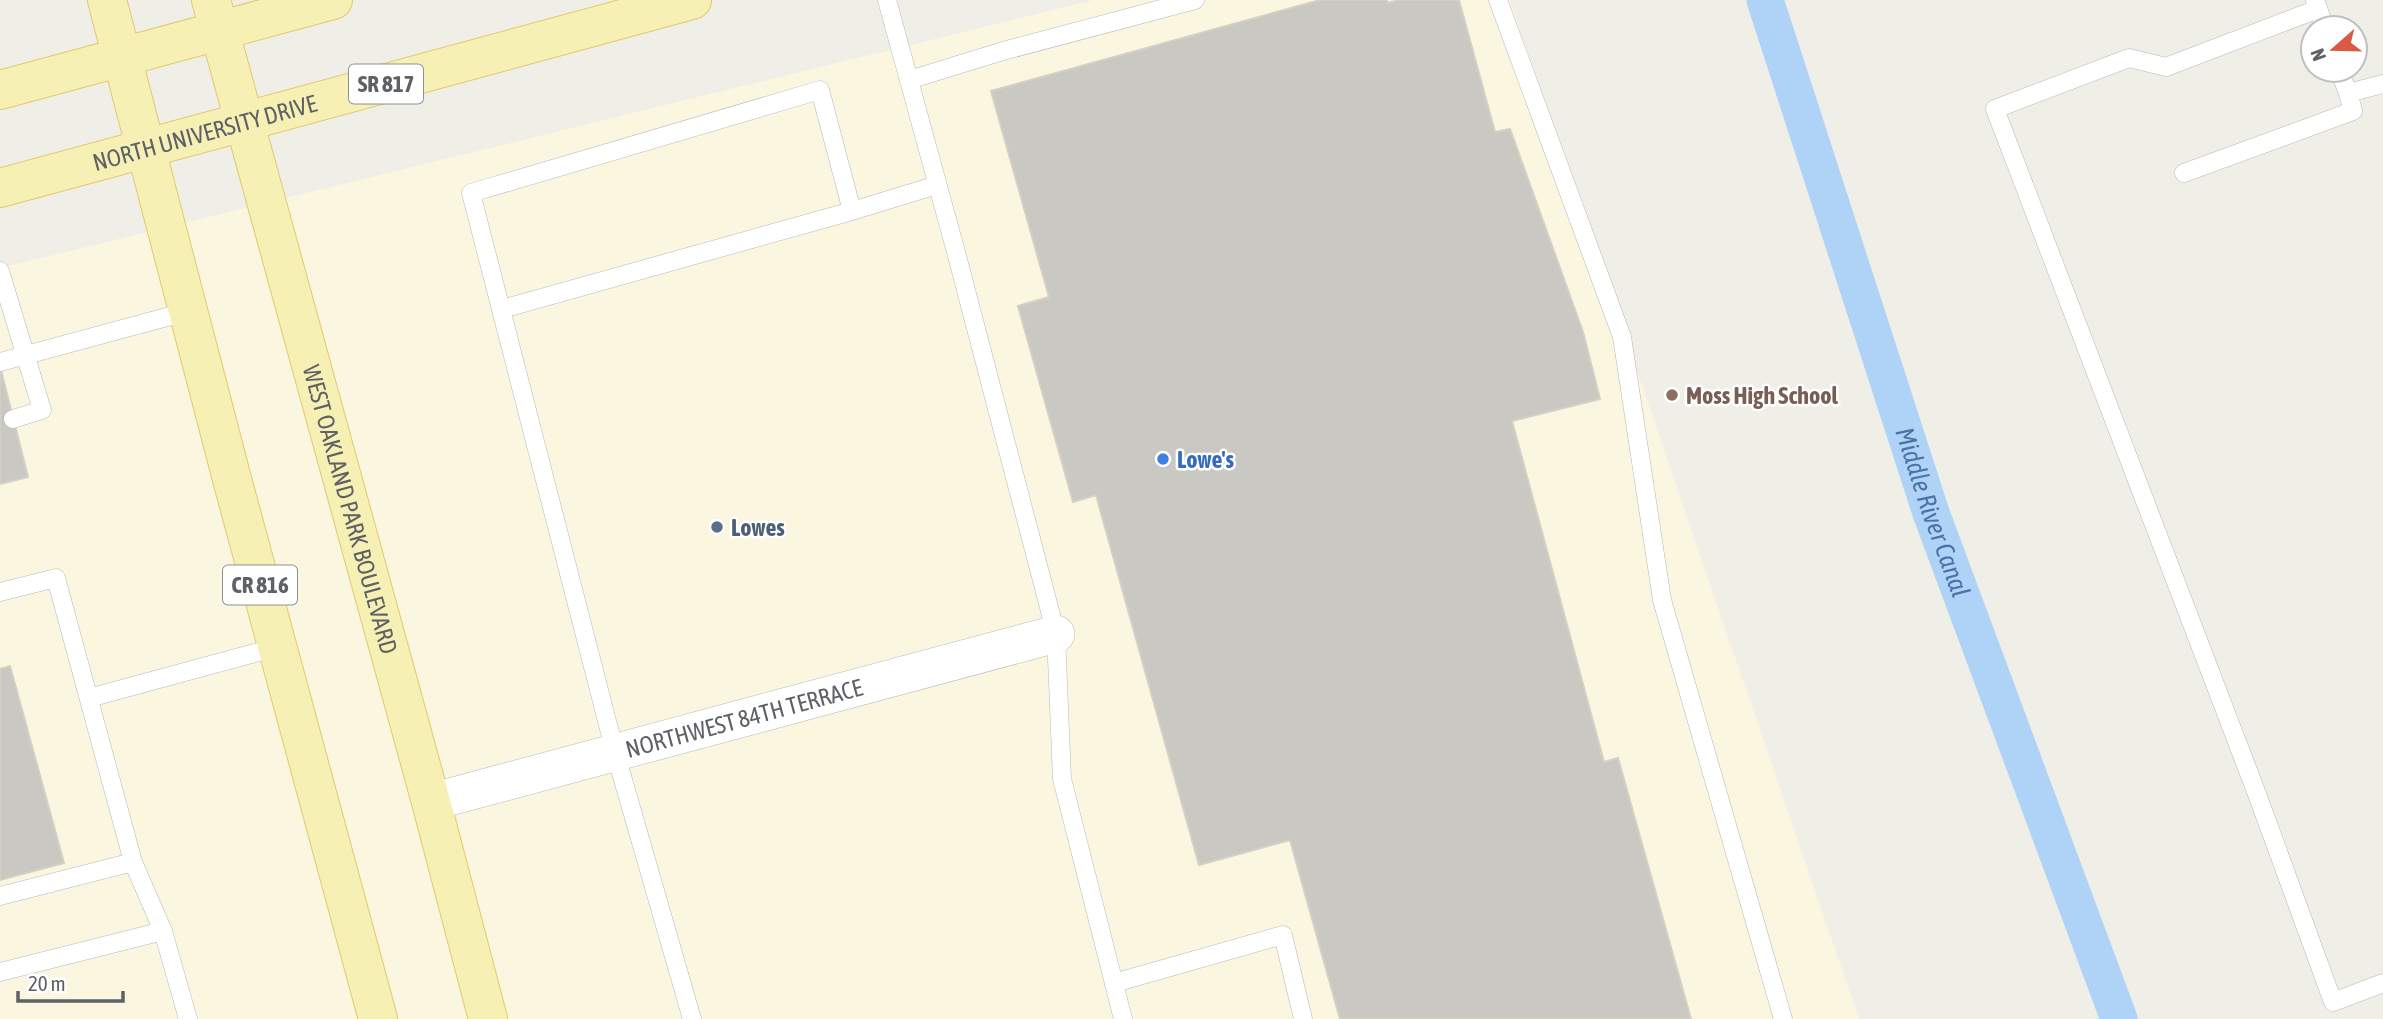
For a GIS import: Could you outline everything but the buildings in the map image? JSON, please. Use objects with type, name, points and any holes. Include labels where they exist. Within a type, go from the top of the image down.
[{"type":"main road","points":[[107,0],[145,150]]},
{"type":"main road","points":[[0,90],[122,58],[215,16],[333,0]]},
{"type":"main road","name":"NORTH UNIVERSITY DRIVE","points":[[0,188],[692,0]]},
{"type":"main road","name":"WEST OAKLAND PARK BOULEVARD","points":[[215,16],[432,802],[488,1019]]},
{"type":"main road","name":"CR 816","points":[[145,150],[378,1019]]},
{"type":"street","name":"NORTHWEST 84TH TERRACE","points":[[432,802],[1056,634]]},
{"type":"lane","points":[[887,0],[1056,634],[1062,779],[1123,1019]]},
{"type":"lane","points":[[909,80],[1003,51],[1195,0]]},
{"type":"lane","points":[[1498,0],[1622,337],[1662,600],[1783,1019]]},
{"type":"lane","points":[[2317,5],[2166,67],[2129,58],[1995,109],[2257,794],[2333,1002],[2383,983]]},
{"type":"lane","points":[[2184,173],[2353,111],[2344,84]]},
{"type":"lane","points":[[2348,93],[2383,84]]},
{"type":"lane","points":[[692,1019],[615,752],[471,193],[820,90],[852,211]]},
{"type":"lane","points":[[502,309],[937,185]]},
{"type":"lane","points":[[0,271],[6,313],[25,354],[42,410],[13,419]]},
{"type":"lane","points":[[0,362],[189,311]]},
{"type":"lane","points":[[0,593],[56,578],[133,862],[163,931],[188,1019]]},
{"type":"lane","points":[[89,698],[277,647]]},
{"type":"lane","points":[[0,896],[133,862]]},
{"type":"lane","points":[[0,972],[163,931]]},
{"type":"lane","points":[[1114,983],[1283,935],[1303,1019]]},
{"type":"shaded area","points":[[1094,0],[1510,0],[1859,1019],[0,1019],[0,268]]},
{"type":"waterway","name":"Middle River Canal","points":[[1765,0],[1931,513],[2119,1019]]},
{"type":"place","name":"Moss High School","points":[[1672,395]]},
{"type":"place","name":"Lowe's","points":[[1163,459]]},
{"type":"place","name":"Lowes","points":[[717,527]]}]
